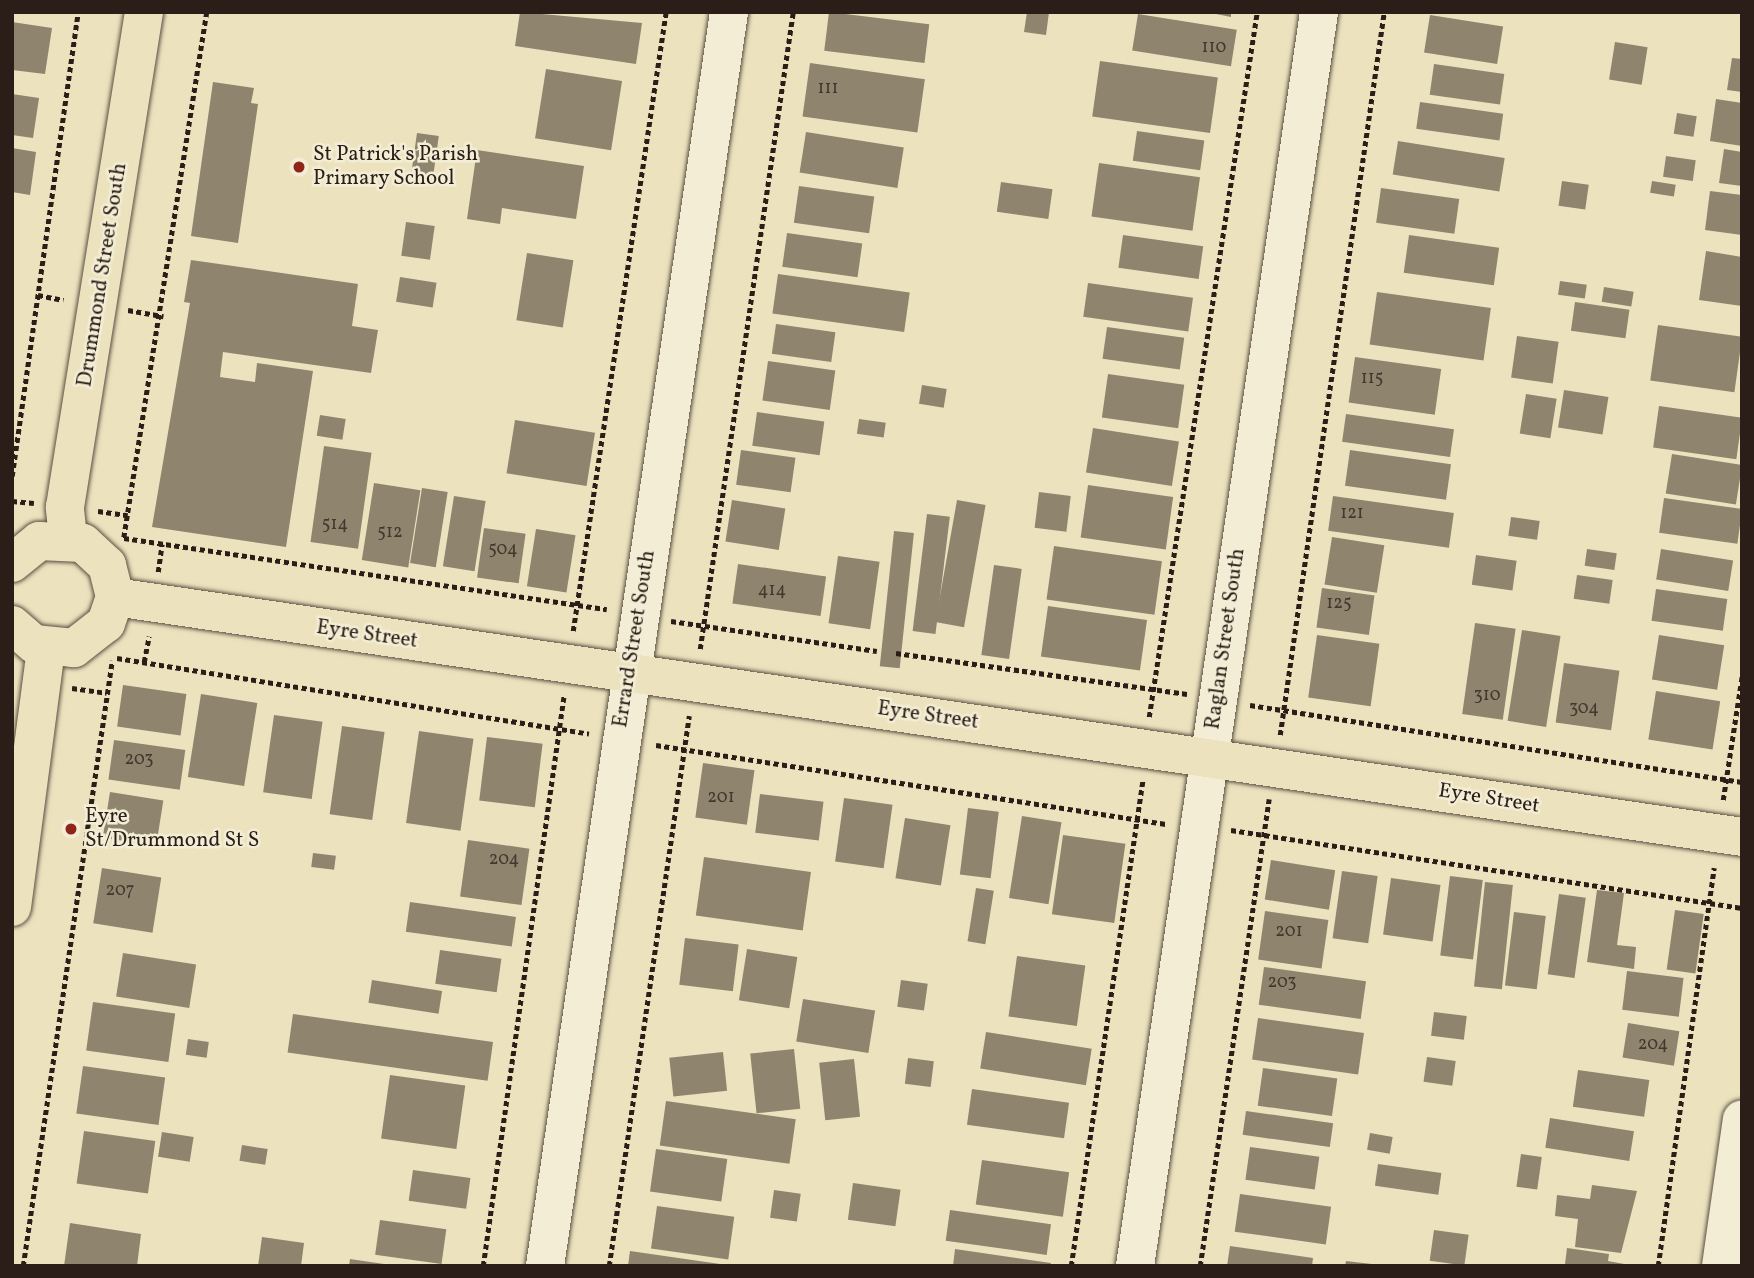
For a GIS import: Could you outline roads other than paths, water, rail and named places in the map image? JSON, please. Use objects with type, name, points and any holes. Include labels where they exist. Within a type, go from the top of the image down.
[{"type":"main road","name":"Drummond Street South","points":[[68,538],[65,508],[144,12]]},
{"type":"main road","points":[[12,563],[40,541],[68,538],[97,553],[115,597],[98,634],[74,648],[46,648],[12,625]]},
{"type":"main road","name":"Eyre Street","points":[[115,597],[1731,835]]},
{"type":"main road","points":[[12,907],[46,648]]},
{"type":"street","name":"Errard Street South","points":[[545,1266],[620,738],[729,12]]},
{"type":"street","name":"Raglan Street South","points":[[1135,1266],[1318,12]]},
{"type":"street","points":[[1721,1266],[1742,1119]]},
{"type":"place","name":"St Patrick's Parish Primary School","points":[[299,167]]},
{"type":"place","name":"Eyre St/Drummond St S","points":[[71,829]]}]
